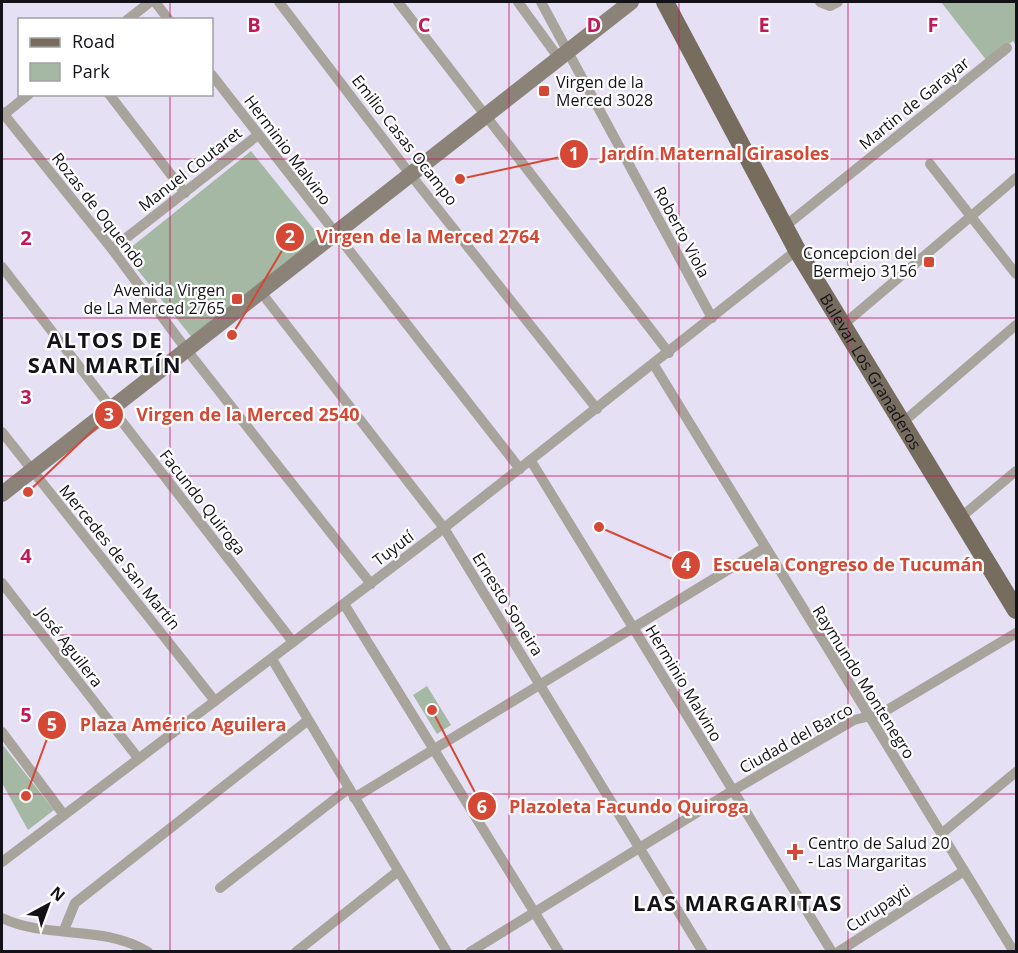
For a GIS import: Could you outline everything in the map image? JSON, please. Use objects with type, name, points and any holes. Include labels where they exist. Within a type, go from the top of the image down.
[{"type":"main road","points":[[2,494],[485,114],[632,2]]},
{"type":"main road","name":"Bulevar Los Granaderos","points":[[666,2],[797,250],[1017,610]]},
{"type":"street","points":[[130,18],[152,2],[167,18]]},
{"type":"street","name":"Emilio Casas Ocampo","points":[[279,2],[410,174],[597,409]]},
{"type":"street","points":[[398,2],[669,353]]},
{"type":"street","points":[[518,2],[563,54]]},
{"type":"street","name":"Roberto Viola","points":[[542,2],[563,54],[712,318]]},
{"type":"street","name":"Martin de Garayar","points":[[784,227],[1007,48]]},
{"type":"street","name":"Herminio Malvino","points":[[213,76],[520,469]]},
{"type":"street","points":[[2,114],[26,96]]},
{"type":"street","points":[[111,96],[185,193]]},
{"type":"street","name":"Rozas de Oquendo","points":[[2,114],[112,249],[186,349],[371,584]]},
{"type":"street","name":"Manuel Coutaret","points":[[112,249],[258,135]]},
{"type":"street","points":[[930,164],[1017,274]]},
{"type":"street","points":[[843,325],[1017,178]]},
{"type":"street","name":"Tuyutí","points":[[2,862],[444,528],[654,365],[797,250]]},
{"type":"street","name":"Facundo Quiroga","points":[[2,267],[293,642]]},
{"type":"street","name":"Ernesto Soneira","points":[[260,291],[444,528],[703,951]]},
{"type":"street","points":[[902,423],[1017,325]]},
{"type":"street","name":"Raymundo Montenegro","points":[[654,365],[867,716],[1014,951]]},
{"type":"street","name":"Mercedes de San Martín","points":[[2,432],[215,701]]},
{"type":"street","name":"Herminio Malvino","points":[[531,461],[832,951]]},
{"type":"street","points":[[960,518],[1017,471]]},
{"type":"street","points":[[220,888],[351,794],[434,749],[764,548]]},
{"type":"street","name":"José Aguilera","points":[[2,583],[138,758]]},
{"type":"street","points":[[344,604],[559,951]]},
{"type":"street","name":"Ciudad del Barco","points":[[470,951],[732,791],[854,720],[882,713],[1017,633]]},
{"type":"street","points":[[272,659],[397,872],[447,951]]},
{"type":"street","points":[[64,930],[75,903],[307,721]]},
{"type":"street","points":[[2,732],[64,815]]},
{"type":"street","points":[[941,834],[1017,772]]},
{"type":"street","name":"Curupayti","points":[[838,951],[964,871]]},
{"type":"street","points":[[296,951],[397,872]]},
{"type":"street","points":[[2,918],[25,926],[116,937],[148,951]]},
{"type":"green space","points":[[941,2],[1016,2],[1016,46],[1013,41],[987,61]]},
{"type":"green space","points":[[251,151],[321,238],[194,340],[124,253]]},
{"type":"green space","points":[[427,686],[451,725],[437,734],[413,695]]},
{"type":"green space","points":[[2,744],[54,810],[28,830],[2,783]]},
{"type":"place","name":"Virgen de la Merced 3028","points":[[544,91]]},
{"type":"place","name":"Jardín Maternal Girasoles","points":[[460,179]]},
{"type":"place","name":"Concepcion del Bermejo 3156","points":[[929,262]]},
{"type":"place","name":"Avenida Virgen de La Merced 2765","points":[[237,299]]},
{"type":"place","name":"Virgen de la Merced 2764","points":[[232,335]]},
{"type":"place","name":"Virgen de la Merced 2540","points":[[28,492]]},
{"type":"place","name":"Escuela Congreso de Tucumán","points":[[599,527]]},
{"type":"place","name":"Plazoleta Facundo Quiroga","points":[[432,710]]},
{"type":"place","name":"Plaza Américo Aguilera","points":[[26,796]]},
{"type":"place","name":"Centro de Salud 20 - Las Margaritas","points":[[795,852]]},
{"type":"district","name":"ALTOS DE SAN MARTÍN","points":[[105,352]]},
{"type":"district","name":"LAS MARGARITAS","points":[[738,902]]}]
